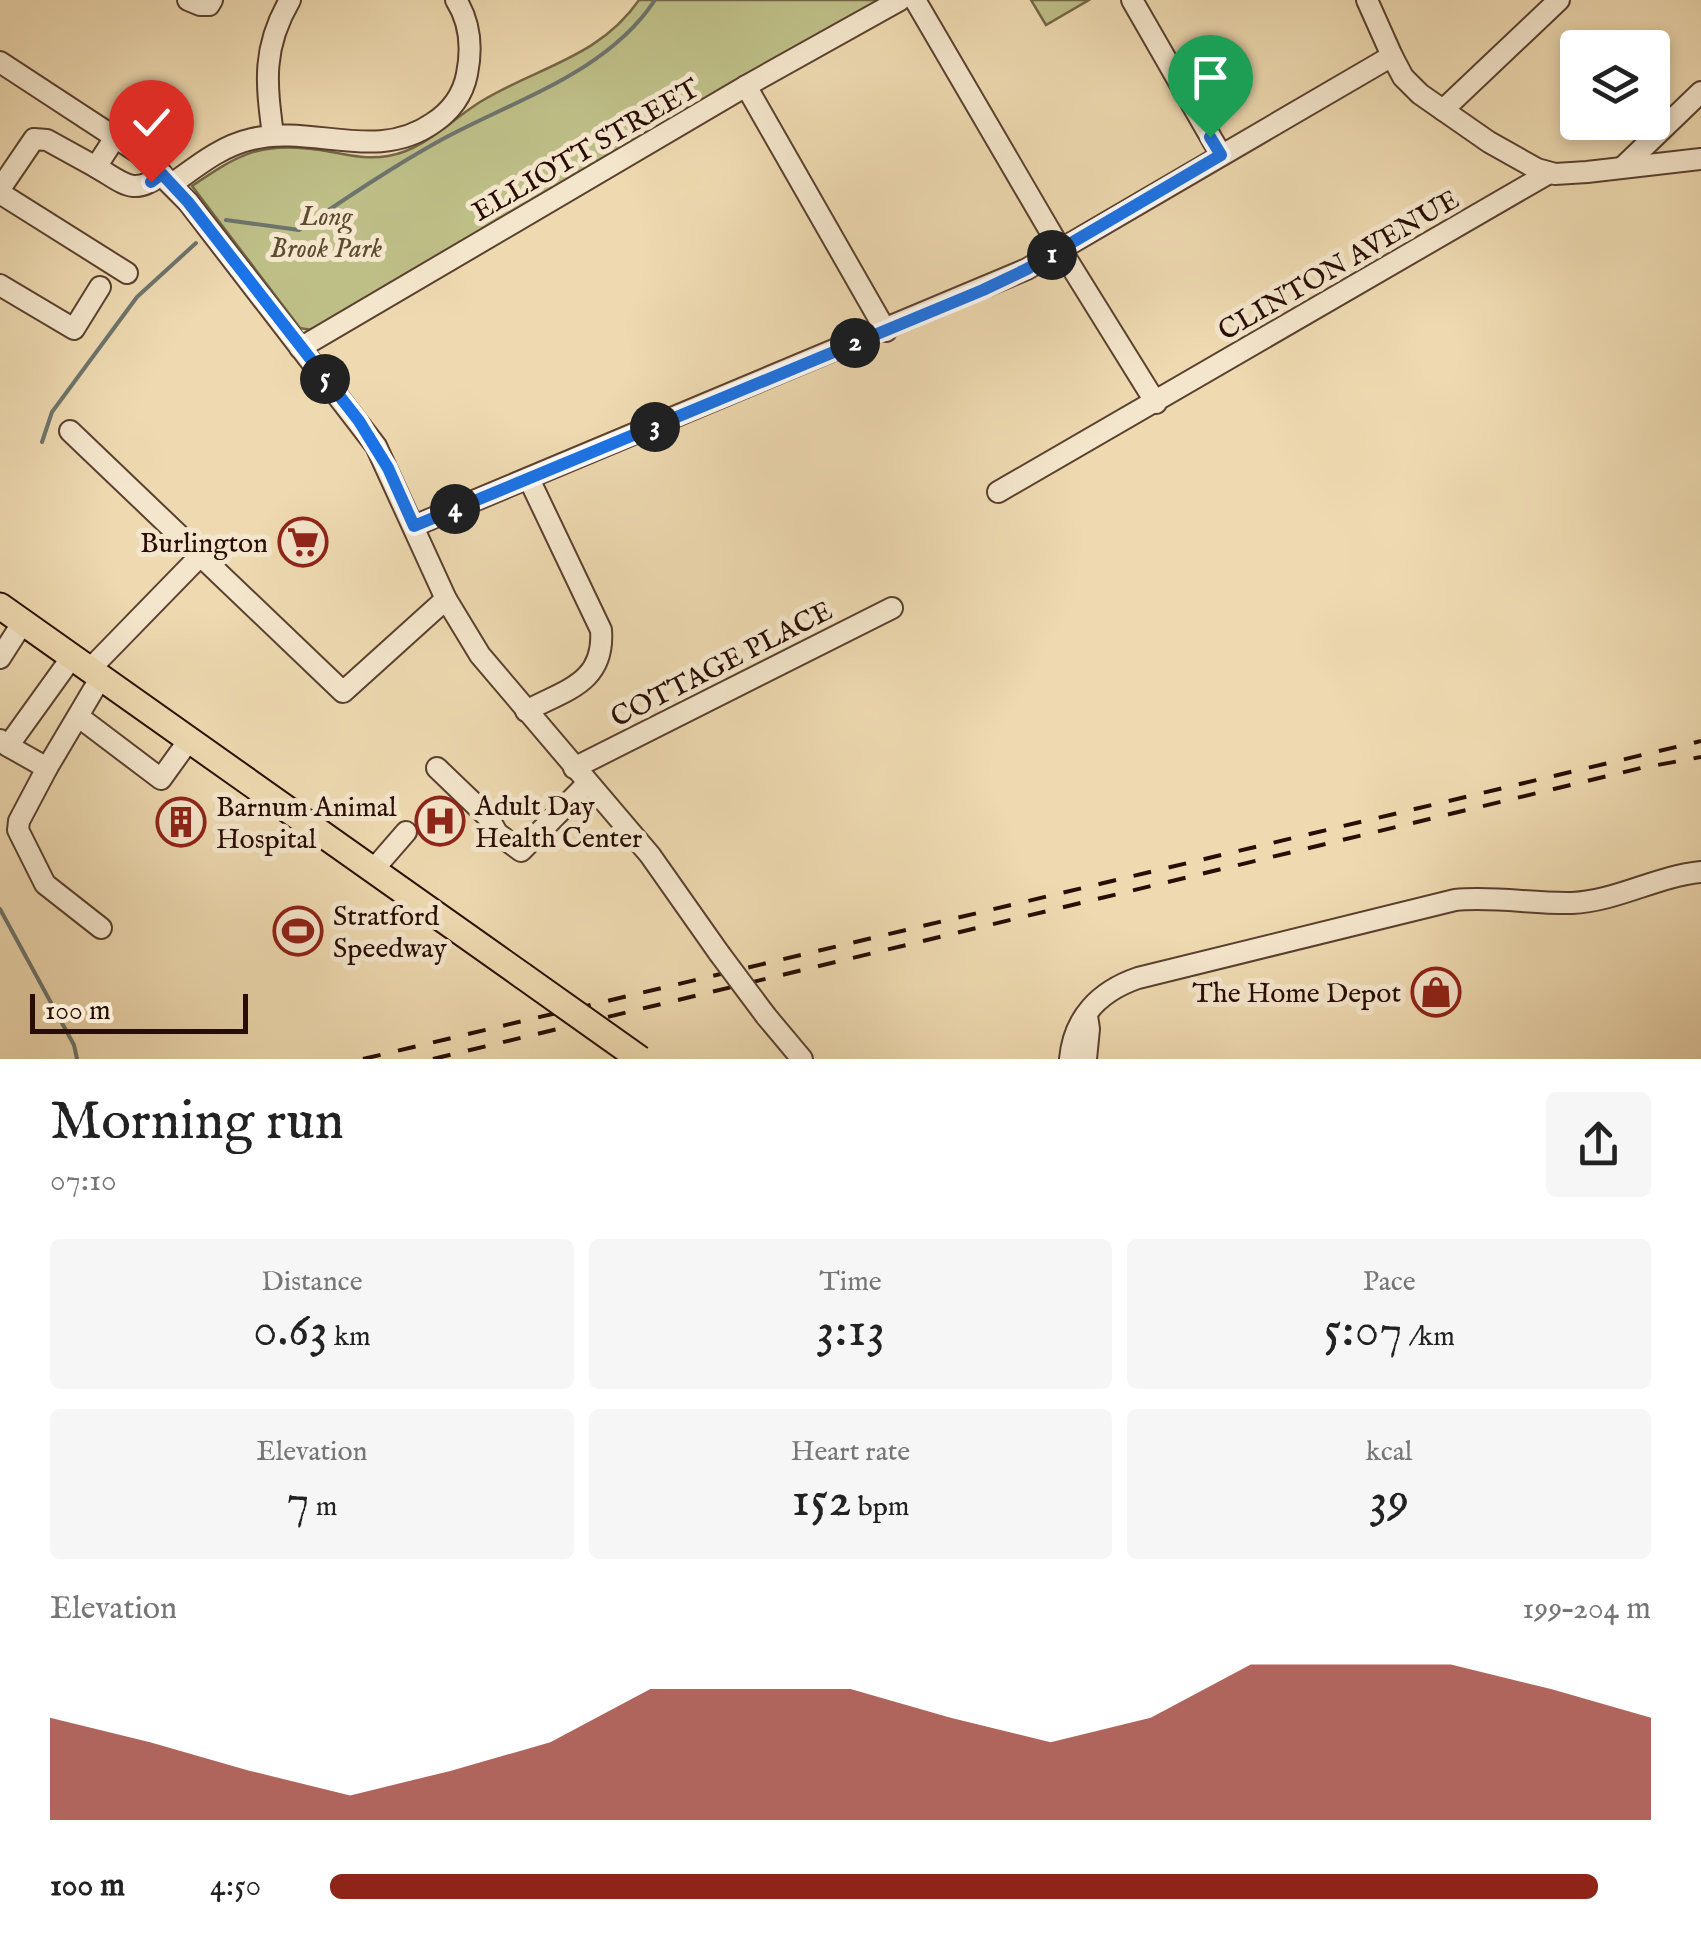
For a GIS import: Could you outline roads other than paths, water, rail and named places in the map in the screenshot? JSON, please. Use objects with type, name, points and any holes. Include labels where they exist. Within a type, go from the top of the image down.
[{"type":"main road","points":[[0,606],[640,1059]]},
{"type":"street","points":[[188,0],[200,6],[212,0]]},
{"type":"street","points":[[273,135],[267,62],[276,24],[290,0]]},
{"type":"street","points":[[127,273],[3,195],[0,189],[34,140],[47,140],[135,188],[167,179],[233,145],[273,135],[363,144],[387,141],[426,128],[446,115],[465,84],[468,18],[456,0]]},
{"type":"street","name":"ELLIOTT STREET","points":[[300,348],[900,0]]},
{"type":"street","points":[[915,0],[1156,404]]},
{"type":"street","points":[[1132,0],[1221,155]]},
{"type":"street","points":[[1367,0],[1408,82],[1513,156],[1549,173],[1701,159]]},
{"type":"street","points":[[1443,110],[1560,0]]},
{"type":"street","points":[[414,526],[998,283],[1392,56]]},
{"type":"street","points":[[0,62],[116,136],[188,202],[376,446],[446,599],[473,646],[664,873],[719,953],[802,1059]]},
{"type":"street","points":[[746,86],[886,331]]},
{"type":"street","points":[[1623,167],[1701,92]]},
{"type":"street","points":[[96,167],[116,136]]},
{"type":"street","name":"CLINTON AVENUE","points":[[998,492],[1156,404],[1549,173]]},
{"type":"street","points":[[0,285],[74,329],[100,287]]},
{"type":"street","points":[[70,431],[343,692],[446,599]]},
{"type":"street","points":[[526,711],[589,677],[602,646],[601,630],[529,479]]},
{"type":"street","points":[[47,768],[4,743],[88,668],[201,555]]},
{"type":"street","name":"COTTAGE PLACE","points":[[581,776],[892,608]]},
{"type":"street","points":[[0,658],[23,622]]},
{"type":"street","points":[[88,668],[81,712],[47,768],[18,830],[45,884],[101,928]]},
{"type":"street","points":[[62,693],[161,780],[189,740]]},
{"type":"street","points":[[437,768],[488,817],[497,834],[521,850],[538,838],[581,776]]},
{"type":"street","points":[[373,870],[406,832]]},
{"type":"street","points":[[1070,1059],[1074,1032],[1101,995],[1138,978],[1415,909],[1481,897],[1572,903],[1701,872]]},
{"type":"street","points":[[1086,1016],[1086,1059]]},
{"type":"waterway","points":[[226,220],[299,230],[423,150],[585,66],[612,47],[655,0]]},
{"type":"waterway","points":[[42,442],[52,412],[137,297],[196,243]]},
{"type":"waterway","points":[[0,909],[74,1045],[77,1059]]},
{"type":"railway","points":[[363,1059],[1701,741]]},
{"type":"railway","points":[[433,1059],[1641,768],[1701,757]]},
{"type":"place","name":"Burlington","points":[[303,542]]},
{"type":"place","name":"Adult Day Health Center","points":[[440,821]]},
{"type":"place","name":"Barnum Animal Hospital","points":[[181,822]]},
{"type":"place","name":"Stratford Speedway","points":[[298,931]]},
{"type":"place","name":"The Home Depot","points":[[1436,992]]},
{"type":"park label","name":"Long Brook Park","points":[[326,231]]}]
